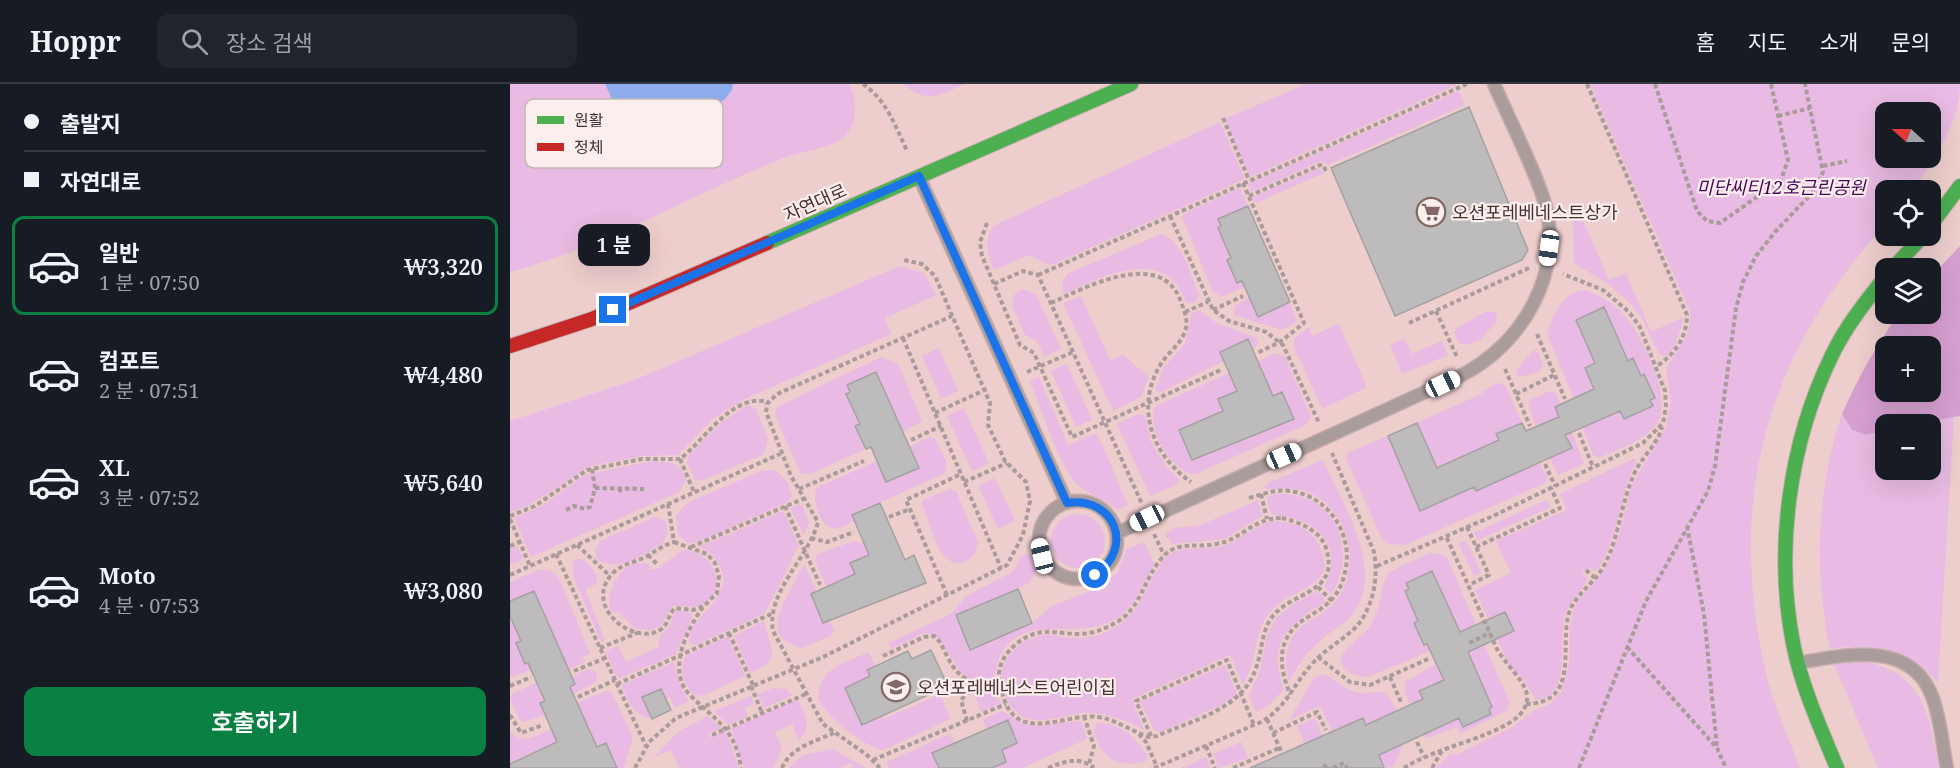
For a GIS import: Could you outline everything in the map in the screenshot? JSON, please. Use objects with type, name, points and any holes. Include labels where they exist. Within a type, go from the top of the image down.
[{"type":"main road","name":"자연대로","points":[[510,346],[592,319],[1131,84]]},
{"type":"main road","points":[[1941,211],[1960,186]]},
{"type":"main road","points":[[1902,258],[1914,246]]},
{"type":"main road","points":[[1837,768],[1798,663],[1791,631],[1785,572],[1787,516],[1795,463],[1807,413],[1845,332],[1875,291]]},
{"type":"lane","points":[[1117,533],[1460,376],[1492,358],[1507,344],[1531,309],[1541,288],[1549,248],[1548,222],[1544,198],[1494,84]]},
{"type":"lane","points":[[919,176],[1067,503]]},
{"type":"lane","points":[[1080,501],[1104,510],[1117,533],[1113,558],[1106,568],[1083,579],[1058,574],[1049,566],[1039,543],[1046,518],[1055,509],[1067,503],[1080,501]]},
{"type":"lane","points":[[1798,663],[1843,654],[1863,653],[1901,661],[1920,675],[1932,694],[1939,717],[1947,768]]},
{"type":"path","points":[[863,84],[885,105],[919,176]]},
{"type":"path","points":[[1038,275],[1467,84]]},
{"type":"path","points":[[1587,84],[1687,315],[1687,323],[1677,349],[1657,366]]},
{"type":"path","points":[[1654,84],[1697,212],[1707,221],[1720,223],[1781,180],[1788,160],[1771,84]]},
{"type":"path","points":[[1579,768],[1646,601],[1708,491],[1715,466],[1736,308],[1743,282],[1756,256],[1774,232],[1820,183],[1823,166],[1805,84]]},
{"type":"path","points":[[1778,116],[1810,108]]},
{"type":"path","points":[[1223,118],[1249,180]]},
{"type":"path","points":[[1823,166],[1847,161]]},
{"type":"path","points":[[1249,196],[1320,165],[1326,171]]},
{"type":"path","points":[[1243,183],[1304,323],[1280,342],[1257,353]]},
{"type":"path","points":[[1170,216],[1213,310],[1220,317],[1266,332],[1280,342],[1289,354],[1320,424]]},
{"type":"path","points":[[987,223],[982,233],[980,249],[1020,345],[1035,352],[1072,437],[1223,369]]},
{"type":"path","points":[[635,768],[646,746],[662,728],[676,718],[823,657],[1007,565],[1019,545],[1030,501],[1026,482],[1007,464],[988,424],[990,403],[987,389],[929,269],[914,261],[904,260]]},
{"type":"path","points":[[1409,323],[1530,267]]},
{"type":"path","points":[[994,284],[1023,271],[1028,270],[1038,275],[1142,505]]},
{"type":"path","points":[[1051,303],[1100,281],[1133,274],[1149,275],[1170,284],[1177,292],[1185,312],[1186,329],[1157,371],[1149,403],[1148,420],[1156,446],[1172,466],[1192,482]]},
{"type":"path","points":[[1526,704],[1546,701],[1560,686],[1567,660],[1566,634],[1570,611],[1575,601],[1595,579],[1614,541],[1629,484],[1661,432],[1666,407],[1665,391],[1657,366],[1640,327],[1617,300],[1588,282],[1563,274]]},
{"type":"path","points":[[1213,310],[1243,296]]},
{"type":"path","points":[[1185,312],[1208,302]]},
{"type":"path","points":[[1436,310],[1456,357]]},
{"type":"path","points":[[880,768],[873,760],[834,733],[816,715],[773,632],[772,613],[818,522],[799,489],[766,412],[768,402],[777,394],[952,316]]},
{"type":"path","points":[[1537,334],[1565,399]]},
{"type":"path","points":[[903,338],[1001,568]]},
{"type":"path","points":[[1027,372],[1073,352]]},
{"type":"path","points":[[1505,369],[1530,426]]},
{"type":"path","points":[[1516,394],[1554,375]]},
{"type":"path","points":[[935,413],[987,389]]},
{"type":"path","points":[[530,566],[510,517],[535,506],[577,476],[592,469],[642,459],[680,459],[709,429],[730,413],[753,400],[768,402]]},
{"type":"path","points":[[1377,566],[1467,527],[1643,443],[1663,423]]},
{"type":"path","points":[[910,440],[941,426]]},
{"type":"path","points":[[1579,433],[1593,467]]},
{"type":"path","points":[[1138,733],[1146,742],[1158,767],[1267,719],[1290,696],[1318,657],[1356,627],[1372,596],[1377,566],[1370,537],[1332,452]]},
{"type":"path","points":[[510,575],[782,453]]},
{"type":"path","points":[[680,459],[694,492]]},
{"type":"path","points":[[799,489],[864,461]]},
{"type":"path","points":[[964,482],[1007,464]]},
{"type":"path","points":[[1476,547],[1560,508],[1545,464]]},
{"type":"path","points":[[566,510],[574,506],[585,509],[590,507],[595,488],[592,469]]},
{"type":"path","points":[[947,595],[906,500],[961,474]]},
{"type":"path","points":[[632,483],[632,489]]},
{"type":"path","points":[[595,488],[644,489]]},
{"type":"path","points":[[619,488],[622,494]]},
{"type":"path","points":[[1250,498],[1277,490],[1302,493],[1331,512],[1345,537],[1347,551],[1344,576],[1332,601],[1297,625],[1285,643],[1282,668],[1290,696]]},
{"type":"path","points":[[1261,494],[1267,519]]},
{"type":"path","points":[[690,547],[805,498]]},
{"type":"path","points":[[668,504],[674,542]]},
{"type":"path","points":[[785,506],[820,585]]},
{"type":"path","points":[[889,518],[910,509]]},
{"type":"path","points":[[1267,519],[1296,521],[1308,528],[1325,544],[1329,569],[1318,586],[1280,608],[1270,620],[1263,636],[1257,666],[1242,695],[1236,701],[1157,736],[1138,733],[1111,720],[1084,716],[1054,723],[1027,722],[1016,718],[1006,704],[1000,686],[999,670],[1009,650],[1030,635],[1052,631],[1087,633],[1123,618],[1137,602],[1164,555],[1177,547],[1188,544],[1215,545],[1267,519]]},
{"type":"path","points":[[1687,525],[1704,614],[1717,748]]},
{"type":"path","points":[[1467,527],[1489,575],[1468,585]]},
{"type":"path","points":[[1153,531],[1164,555]]},
{"type":"path","points":[[811,538],[827,542],[854,532]]},
{"type":"path","points":[[1404,768],[1444,748],[1513,720],[1526,704],[1527,693],[1523,684],[1505,665],[1446,536]]},
{"type":"path","points":[[510,546],[520,542]]},
{"type":"path","points":[[704,606],[693,610],[675,608],[661,630],[648,634],[638,633],[607,614],[603,599],[610,576],[621,567],[674,542],[707,554],[718,569],[717,593],[704,606],[690,628],[680,655],[679,668],[685,688],[727,728],[738,753],[741,768]]},
{"type":"path","points":[[577,545],[610,576]]},
{"type":"path","points":[[556,554],[646,746]]},
{"type":"path","points":[[648,555],[658,565]]},
{"type":"path","points":[[1586,570],[1595,579]]},
{"type":"path","points":[[1318,586],[1332,601]]},
{"type":"path","points":[[578,697],[680,655],[772,613]]},
{"type":"path","points":[[600,648],[638,633]]},
{"type":"path","points":[[729,633],[762,713]]},
{"type":"path","points":[[1469,643],[1490,633]]},
{"type":"path","points":[[883,656],[924,637],[934,636],[957,674],[975,684],[1000,686]]},
{"type":"path","points":[[1627,647],[1717,748],[1726,768]]},
{"type":"path","points":[[1318,657],[1350,682],[1370,685],[1428,659]]},
{"type":"path","points":[[574,671],[605,658]]},
{"type":"path","points":[[1150,736],[1136,701],[1227,660],[1254,725]]},
{"type":"path","points":[[510,686],[531,677]]},
{"type":"path","points":[[1390,677],[1401,702]]},
{"type":"path","points":[[967,721],[961,700],[975,684]]},
{"type":"path","points":[[712,735],[806,694]]},
{"type":"path","points":[[873,760],[1006,704]]},
{"type":"path","points":[[1273,733],[1317,712],[1326,730]]},
{"type":"path","points":[[510,715],[522,733],[543,725]]},
{"type":"path","points":[[1084,716],[1094,746],[1089,764]]},
{"type":"path","points":[[1233,768],[1280,750],[1267,719]]},
{"type":"path","points":[[782,768],[786,758],[793,752],[834,733]]},
{"type":"path","points":[[1417,742],[1424,757]]},
{"type":"path","points":[[1206,746],[1215,768]]},
{"type":"path","points":[[1432,768],[1444,748]]},
{"type":"path","points":[[1048,768],[1073,759],[1094,768]]},
{"type":"path","points":[[1333,768],[1344,763],[1347,768]]},
{"type":"green space","points":[[510,84],[605,84],[612,99],[525,99],[525,168],[723,168],[723,99],[710,99],[732,90],[733,84],[849,84],[852,90],[855,104],[854,118],[849,131],[840,140],[781,159],[747,173],[580,249],[510,272]]},
{"type":"green space","points":[[902,84],[965,84],[940,95],[926,96]]},
{"type":"green space","points":[[1306,84],[1456,85],[1250,177],[1225,119]]},
{"type":"green space","name":"미단씨티12호근린공원","points":[[1590,84],[1960,84],[1956,112],[1941,146],[1941,102],[1875,102],[1875,168],[1927,168],[1919,180],[1875,180],[1875,237],[1845,273],[1813,322],[1787,372],[1768,424],[1756,478],[1751,535],[1753,594],[1762,656],[1769,685],[1800,768],[1436,768],[1449,755],[1460,753],[1514,726],[1534,710],[1550,704],[1561,692],[1569,662],[1570,625],[1573,613],[1577,603],[1607,566],[1620,533],[1631,486],[1666,428],[1671,400],[1666,370],[1686,336],[1690,312]]},
{"type":"green space","points":[[1459,91],[1465,105],[1328,165],[1321,161],[1251,192],[1248,184]]},
{"type":"green space","points":[[1220,122],[1245,179],[1054,264],[1048,265],[1029,255],[994,270],[988,248],[988,238],[993,226]]},
{"type":"green space","points":[[1319,168],[1324,173],[1256,203],[1253,197]]},
{"type":"green space","points":[[1240,188],[1248,206],[1218,228],[1228,251],[1233,250],[1237,283],[1247,279],[1249,285],[1221,297],[1212,290],[1182,217],[1183,214]]},
{"type":"green space","points":[[1578,209],[1609,280],[1626,273],[1651,332],[1684,317],[1675,347],[1665,356],[1659,354],[1633,306],[1608,284],[1574,263],[1573,215]]},
{"type":"green space","points":[[1161,234],[1175,243],[1185,259],[1199,295],[1196,302],[1187,303],[1172,279],[1160,272],[1147,269],[1117,273],[1062,295],[1063,280],[1067,274]]},
{"type":"green space","points":[[900,266],[924,273],[936,295],[885,318],[891,334],[745,399],[714,418],[678,455],[642,456],[590,466],[528,506],[510,512],[510,421],[637,379]]},
{"type":"green space","points":[[1022,289],[1036,294],[1061,349],[1044,357],[1038,342],[1024,334],[1012,306],[1014,295]]},
{"type":"green space","points":[[1583,290],[1611,303],[1632,325],[1654,367],[1662,398],[1662,412],[1653,429],[1631,444],[1599,458],[1593,455],[1583,427],[1620,411],[1624,419],[1653,406],[1650,400],[1655,398],[1633,359],[1628,361],[1604,307],[1576,320],[1589,349],[1599,362],[1585,368],[1603,390],[1574,399],[1547,334],[1559,306],[1569,295]]},
{"type":"green space","points":[[1081,296],[1110,360],[1123,355],[1149,377],[1141,397],[1113,411],[1063,303]]},
{"type":"green space","points":[[1249,298],[1255,312],[1262,315],[1290,302],[1297,321],[1282,330],[1234,315],[1234,306]]},
{"type":"green space","points":[[1199,310],[1218,324],[1255,337],[1258,340],[1256,347],[1253,349],[1248,340],[1220,352],[1224,361],[1161,392],[1155,391],[1163,368],[1185,344],[1191,314]]},
{"type":"green space","points":[[1487,311],[1496,313],[1497,321],[1480,340],[1466,345],[1459,343],[1454,333],[1458,327]]},
{"type":"green space","points":[[1339,324],[1367,387],[1322,409],[1294,347],[1294,339],[1309,327],[1312,336]]},
{"type":"green space","points":[[1405,339],[1411,354],[1442,341],[1448,355],[1402,374],[1390,345]]},
{"type":"green space","points":[[939,348],[958,391],[941,399],[922,356]]},
{"type":"green space","points":[[1533,350],[1539,353],[1543,367],[1536,373],[1519,377],[1516,371]]},
{"type":"green space","points":[[1275,353],[1285,357],[1311,416],[1307,424],[1196,474],[1178,467],[1162,448],[1157,437],[1153,415],[1156,406],[1229,373],[1244,395],[1226,416],[1211,416],[1179,430],[1192,459],[1294,419],[1283,392],[1273,396],[1258,361]]},
{"type":"green space","points":[[881,357],[898,363],[922,421],[903,432],[876,372],[847,385],[850,392],[846,394],[856,417],[864,422],[856,426],[866,449],[810,474],[801,474],[775,416],[777,407]]},
{"type":"green space","points":[[1067,364],[1092,420],[1076,427],[1051,371]]},
{"type":"green space","points":[[1039,377],[1068,445],[1097,433],[1128,505],[1117,510],[1082,488],[1071,476],[1057,451],[1030,381]]},
{"type":"green space","points":[[1496,383],[1506,387],[1522,423],[1497,434],[1501,445],[1476,491],[1540,463],[1547,478],[1545,483],[1405,545],[1388,544],[1382,539],[1346,459],[1347,453],[1388,436],[1420,510],[1449,498],[1417,423],[1479,395]]},
{"type":"green space","points":[[1549,391],[1556,393],[1561,405],[1555,407],[1561,421],[1550,420],[1536,427],[1528,405],[1530,400]]},
{"type":"green space","points":[[748,405],[756,409],[768,438],[764,454],[703,480],[695,480],[687,463],[688,456],[722,422]]},
{"type":"green space","points":[[964,408],[989,463],[972,471],[947,416]]},
{"type":"green space","points":[[1138,414],[1145,416],[1151,442],[1166,466],[1179,479],[1176,485],[1150,496],[1117,424]]},
{"type":"green space","points":[[1842,414],[1852,430],[1866,435],[1875,433],[1875,480],[1941,480],[1941,419],[1954,416],[1938,683],[1915,662],[1890,650],[1861,647],[1830,649],[1821,590],[1820,531],[1833,443]]},
{"type":"green space","points":[[1572,432],[1584,464],[1558,475],[1550,458],[1571,448],[1566,435]]},
{"type":"green space","points":[[929,437],[936,439],[947,464],[945,473],[852,515],[854,521],[843,526],[832,528],[823,522],[815,503],[818,487],[877,461],[884,477],[888,476],[890,480],[918,468],[909,447]]},
{"type":"green space","points":[[1635,458],[1636,462],[1630,475],[1610,545],[1597,570],[1593,571],[1589,567],[1582,573],[1587,580],[1565,615],[1560,678],[1548,697],[1536,700],[1524,680],[1509,665],[1475,590],[1511,573],[1496,541],[1567,510],[1560,494]]},
{"type":"green space","points":[[1323,460],[1358,538],[1365,579],[1362,598],[1352,615],[1310,651],[1289,681],[1286,658],[1290,641],[1302,626],[1335,602],[1344,588],[1350,556],[1342,525],[1322,500],[1302,490],[1263,488],[1270,482]]},
{"type":"green space","points":[[652,461],[674,464],[680,469],[686,480],[679,492],[531,557],[514,518],[542,506],[585,475]]},
{"type":"green space","points":[[773,470],[788,484],[792,496],[788,502],[697,542],[688,543],[678,535],[676,515],[687,503],[761,471]]},
{"type":"green space","points":[[995,478],[1015,521],[998,529],[978,486]]},
{"type":"green space","points":[[950,489],[956,491],[978,542],[975,555],[963,562],[954,562],[946,558],[934,539],[922,504],[923,500]]},
{"type":"green space","points":[[1276,494],[1296,496],[1313,502],[1326,512],[1336,525],[1343,558],[1340,576],[1332,594],[1324,587],[1330,572],[1329,546],[1313,527],[1301,521],[1272,515],[1266,497]]},
{"type":"green space","points":[[1258,500],[1262,516],[1224,539],[1173,544],[1165,535],[1174,528],[1201,525]]},
{"type":"green space","points":[[1547,500],[1551,507],[1478,540],[1474,533]]},
{"type":"green space","points":[[799,504],[803,507],[809,522],[804,535],[790,508]]},
{"type":"green space","points":[[783,511],[799,545],[765,613],[696,645],[690,644],[690,635],[694,626],[716,600],[723,579],[716,559],[699,547]]},
{"type":"green space","points":[[1078,514],[1088,516],[1097,522],[1103,531],[1105,541],[1103,551],[1097,560],[1088,566],[1078,568],[1068,566],[1059,560],[1053,551],[1051,541],[1053,531],[1059,522],[1068,516]]},
{"type":"green space","points":[[655,517],[665,521],[668,531],[664,542],[649,552],[623,563],[605,563],[597,560],[595,549],[600,541]]},
{"type":"green space","points":[[1274,521],[1295,525],[1311,534],[1321,549],[1325,569],[1314,583],[1277,605],[1265,619],[1248,675],[1243,684],[1230,655],[1132,699],[1144,730],[1126,721],[1092,713],[1052,719],[1032,719],[1022,716],[1011,706],[1003,687],[1002,672],[1007,658],[1017,647],[1030,639],[1044,635],[1080,638],[1095,636],[1110,630],[1127,619],[1134,611],[1162,562],[1174,552],[1225,545],[1259,526]]},
{"type":"green space","points":[[1466,540],[1481,573],[1474,576],[1459,544]]},
{"type":"green space","points":[[854,541],[864,544],[876,559],[863,565],[860,559],[850,562],[857,580],[843,579],[826,587],[815,561],[817,554]]},
{"type":"green space","points":[[1144,542],[1155,564],[1125,612],[1104,624],[1088,628],[1040,630],[1025,633],[1012,641],[1001,654],[993,680],[988,683],[968,678],[962,673],[934,634],[924,633],[891,649],[888,643],[951,614],[966,596],[1014,571],[1019,559],[1026,554],[1032,556],[1036,570],[1030,583],[956,615],[970,649],[1032,623],[1052,606],[1098,588],[1117,573],[1127,549]]},
{"type":"green space","points":[[516,546],[523,557],[519,562],[510,564],[510,549]]},
{"type":"green space","points":[[687,550],[705,558],[715,573],[717,582],[710,599],[697,606],[672,606],[661,626],[650,630],[634,628],[619,612],[613,612],[610,609],[614,583],[625,569],[640,563],[649,564],[650,569],[657,569],[681,551]]},
{"type":"green space","points":[[1429,553],[1443,555],[1448,559],[1478,630],[1462,638],[1406,583],[1409,589],[1405,591],[1415,615],[1422,619],[1414,623],[1423,645],[1432,642],[1435,649],[1368,677],[1348,672],[1343,667],[1342,655],[1373,621],[1389,572]]},
{"type":"green space","points":[[579,558],[589,564],[597,576],[596,584],[585,589],[605,640],[601,642],[573,576],[573,562]]},
{"type":"green space","points":[[805,565],[816,591],[811,594],[823,623],[829,621],[834,630],[831,636],[802,648],[782,637],[778,630],[778,622],[783,604]]},
{"type":"green space","points":[[538,570],[550,570],[559,578],[590,653],[583,657],[585,662],[568,669],[534,591],[510,601],[510,582]]},
{"type":"green space","points":[[1318,591],[1326,601],[1292,626],[1279,646],[1277,658],[1284,689],[1269,705],[1256,712],[1249,696],[1260,671],[1267,635],[1277,617],[1295,603]]},
{"type":"green space","points":[[681,610],[691,613],[692,618],[676,654],[618,679],[605,651],[618,646],[626,662],[658,647],[660,635],[669,627],[675,612]]},
{"type":"green space","points":[[510,616],[517,631],[521,630],[525,664],[532,661],[535,668],[512,677],[510,677]]},
{"type":"green space","points":[[764,621],[771,646],[771,658],[761,668],[750,673],[734,636]]},
{"type":"green space","points":[[728,636],[745,676],[702,696],[693,694],[687,686],[682,671],[686,656]]},
{"type":"green space","points":[[1484,643],[1509,701],[1508,710],[1460,734],[1457,727],[1426,738],[1423,735],[1459,718],[1463,727],[1491,714],[1470,667],[1474,665],[1467,651]]},
{"type":"green space","points":[[869,652],[875,666],[867,670],[870,677],[845,688],[862,725],[882,716],[884,719],[940,694],[951,719],[883,750],[866,743],[846,730],[829,714],[818,699],[819,688],[828,673],[843,663]]},
{"type":"green space","points":[[1858,661],[1880,666],[1897,674],[1910,684],[1926,713],[1939,768],[1878,768],[1834,664]]},
{"type":"green space","points":[[674,662],[680,685],[689,701],[675,708],[670,697],[666,699],[661,689],[642,698],[652,719],[640,715],[632,706],[621,685]]},
{"type":"green space","points":[[1436,664],[1441,674],[1446,672],[1446,679],[1420,691],[1423,699],[1410,704],[1405,693],[1405,682]]},
{"type":"green space","points":[[1225,665],[1237,694],[1232,700],[1161,732],[1154,730],[1140,702]]},
{"type":"green space","points":[[588,669],[596,672],[597,681],[573,694],[570,687],[575,684],[572,676]]},
{"type":"green space","points":[[1323,674],[1349,690],[1361,693],[1382,692],[1391,700],[1397,710],[1390,714],[1403,744],[1394,766],[1384,768],[1363,719],[1332,732],[1320,706],[1289,720],[1314,678]]},
{"type":"green space","points":[[537,683],[549,699],[540,703],[545,715],[524,722],[519,719],[510,698],[513,693]]},
{"type":"green space","points":[[773,688],[787,689],[793,695],[764,708],[757,694]]},
{"type":"green space","points":[[982,688],[993,691],[1001,703],[981,712],[973,691]]},
{"type":"green space","points":[[606,691],[612,693],[633,737],[624,768],[617,768],[606,743],[597,747],[577,703]]},
{"type":"green space","points":[[751,696],[754,704],[745,708],[748,716],[728,725],[714,711]]},
{"type":"green space","points":[[798,699],[806,720],[806,730],[803,735],[799,740],[792,724],[775,732],[782,748],[774,768],[744,768],[731,729]]},
{"type":"green space","points":[[1002,711],[1021,723],[1036,726],[1078,721],[1082,723],[1087,739],[1022,768],[992,768],[1006,762],[1002,750],[1017,742],[1008,721],[987,729],[983,719]]},
{"type":"green space","points":[[708,716],[722,728],[709,733],[710,738],[726,731],[739,768],[679,768],[671,750],[654,757],[679,731]]},
{"type":"green space","points":[[1315,718],[1323,736],[1305,744],[1297,726]]},
{"type":"green space","points":[[1097,723],[1113,725],[1126,732],[1147,755],[1146,761],[1131,764],[1117,762],[1111,758],[1101,748],[1096,738],[1094,729]]},
{"type":"green space","points":[[551,729],[557,741],[564,748],[552,744],[510,768],[510,731],[525,739]]},
{"type":"green space","points":[[950,734],[954,743],[932,753],[939,768],[889,768],[886,762]]},
{"type":"green space","points":[[1241,742],[1248,758],[1219,768],[1213,754]]},
{"type":"green space","points":[[833,749],[866,768],[853,768],[851,763],[840,768],[789,768],[803,755]]},
{"type":"green space","points":[[1206,757],[1211,768],[1182,768]]},
{"type":"shaded area","points":[[1960,246],[1960,416],[1941,419],[1941,414],[1875,414],[1875,433],[1866,435],[1852,430],[1842,414],[1875,351],[1875,402],[1941,402],[1941,336],[1884,336],[1892,324],[1941,324],[1941,266]]},
{"type":"water","points":[[605,84],[733,84],[732,90],[723,100],[612,99]]},
{"type":"building","points":[[1469,107],[1528,250],[1522,260],[1395,316],[1331,168]]},
{"type":"building","points":[[1248,206],[1290,302],[1258,317],[1242,281],[1237,283],[1227,260],[1231,258],[1218,228],[1221,226],[1218,219]]},
{"type":"building","points":[[1604,307],[1628,361],[1633,358],[1641,376],[1644,374],[1655,398],[1650,400],[1653,406],[1624,419],[1620,411],[1565,435],[1572,448],[1476,491],[1474,487],[1420,511],[1388,436],[1417,423],[1437,468],[1499,440],[1496,434],[1522,423],[1526,431],[1559,417],[1555,407],[1594,389],[1585,368],[1595,363],[1576,320]]},
{"type":"building","points":[[1248,339],[1273,396],[1282,392],[1294,419],[1192,460],[1179,430],[1223,411],[1218,399],[1237,391],[1220,352]]},
{"type":"building","points":[[876,372],[919,468],[886,482],[871,447],[866,449],[855,426],[860,424],[846,394],[850,392],[847,385]]},
{"type":"building","points":[[880,503],[905,560],[914,555],[926,583],[823,623],[811,594],[855,574],[850,563],[869,555],[852,515]]},
{"type":"building","points":[[1432,571],[1460,632],[1505,612],[1514,631],[1468,652],[1492,707],[1489,709],[1491,714],[1463,727],[1459,718],[1379,755],[1384,768],[1250,768],[1363,718],[1366,725],[1423,699],[1419,691],[1444,680],[1414,623],[1418,621],[1405,591],[1409,589],[1406,583]]},
{"type":"building","points":[[1018,589],[1032,623],[970,650],[956,615]]},
{"type":"building","points":[[534,591],[575,684],[570,687],[597,747],[606,743],[617,768],[510,768],[510,764],[557,742],[540,703],[545,701],[516,643],[521,641],[510,616],[510,601]]},
{"type":"building","points":[[931,650],[948,686],[862,725],[845,688],[870,676],[867,670],[908,651],[912,659]]},
{"type":"building","points":[[661,689],[671,710],[652,719],[642,697]]},
{"type":"building","points":[[1008,720],[1017,743],[1002,750],[1006,762],[992,768],[939,768],[932,753]]},
{"type":"traffic: fast","points":[[767,243],[1131,84]]},
{"type":"traffic: fast","points":[[1941,211],[1960,186]]},
{"type":"traffic: fast","points":[[1902,258],[1914,246]]},
{"type":"traffic: fast","points":[[1837,768],[1807,694],[1794,648],[1785,574],[1789,498],[1805,424],[1817,389],[1844,334],[1875,290]]},
{"type":"traffic: jam","points":[[510,346],[592,319],[767,243]]},
{"type":"place","name":"오션포레베네스트상가","points":[[1431,212]]},
{"type":"place","name":"오션포레베네스트어린이집","points":[[896,687]]},
{"type":"route","points":[[613,310],[919,176],[1067,503],[1080,501],[1093,504],[1104,510],[1112,520],[1117,533],[1117,546],[1106,568],[1095,575]]}]
